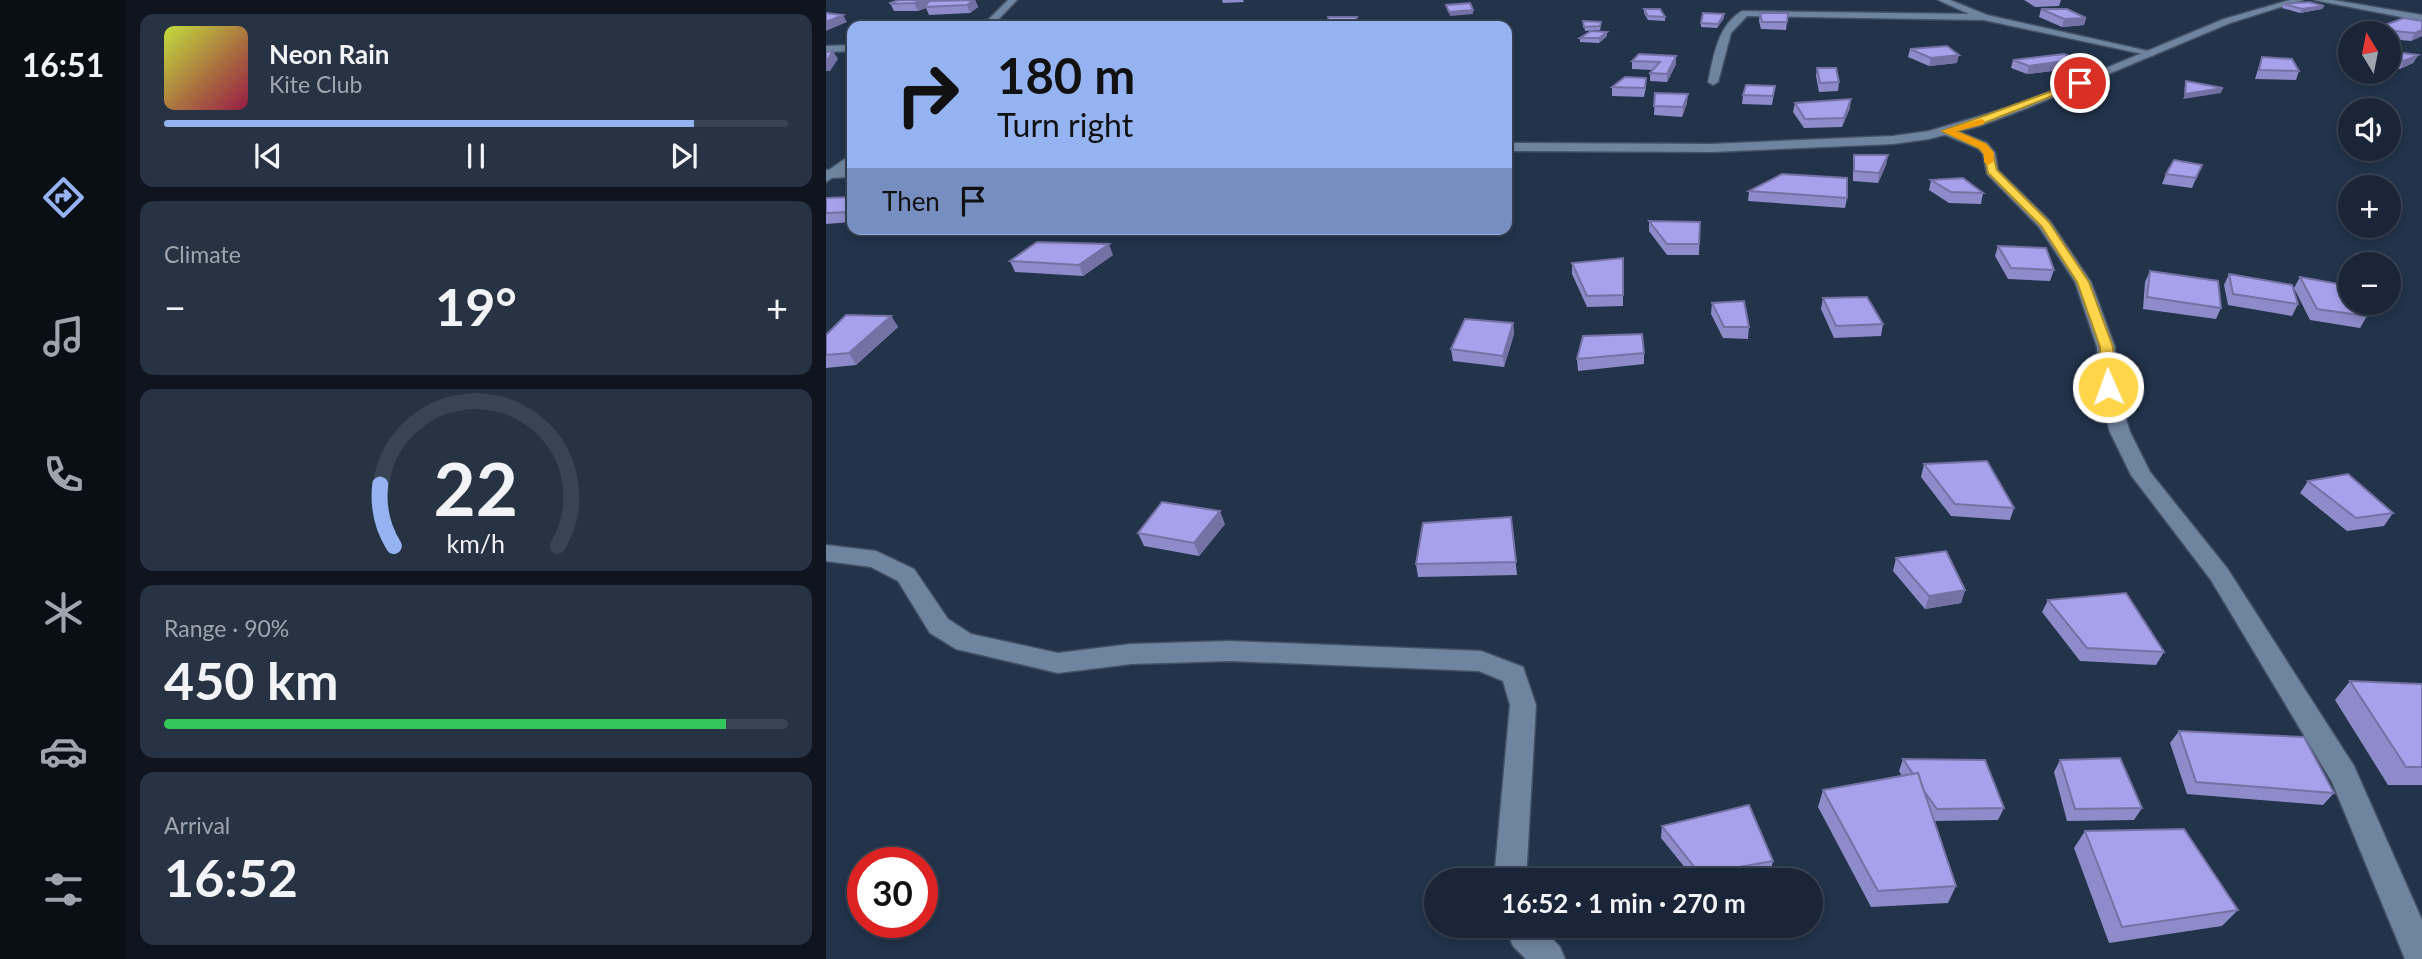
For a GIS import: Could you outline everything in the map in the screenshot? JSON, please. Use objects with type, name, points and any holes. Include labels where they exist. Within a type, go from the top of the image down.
[{"type":"street","points":[[992,21],[1013,0]]},
{"type":"street","points":[[1942,0],[1984,17],[2152,53]]},
{"type":"street","points":[[1512,147],[1608,149],[1796,145],[1893,140],[1947,131],[2021,107],[2227,21],[2299,0]]},
{"type":"street","points":[[2318,0],[2422,18]]},
{"type":"street","points":[[1713,82],[1724,37],[1740,14],[1984,17]]},
{"type":"street","points":[[826,49],[847,48]]},
{"type":"street","points":[[1947,131],[1983,146],[1989,153],[1992,171],[2045,224],[2083,282],[2106,347],[2108,387],[2120,432],[2141,475],[2219,574],[2344,775],[2422,959]]},
{"type":"street","points":[[828,175],[847,162]]},
{"type":"street","points":[[828,175],[847,173]]},
{"type":"street","points":[[826,553],[876,559],[906,575],[939,626],[965,642],[1058,663],[1131,653],[1230,652],[1481,662],[1514,674],[1523,705],[1510,868]]},
{"type":"street","points":[[1529,938],[1548,959]]},
{"type":"building","points":[[899,0],[923,0],[914,3],[890,3]]},
{"type":"building","points":[[974,0],[967,5],[925,7],[929,1]]},
{"type":"building","points":[[2309,2],[2324,6],[2302,9],[2284,4]]},
{"type":"building","points":[[1470,3],[1473,10],[1449,12],[1446,5]]},
{"type":"building","points":[[1644,9],[1660,9],[1665,17],[1648,16]]},
{"type":"building","points":[[2041,9],[2067,9],[2086,18],[2064,19]]},
{"type":"building","points":[[826,13],[843,15],[826,22]]},
{"type":"building","points":[[1703,13],[1724,14],[1718,24],[1701,23]]},
{"type":"building","points":[[1760,13],[1788,13],[1787,22],[1762,22]]},
{"type":"building","points":[[1328,17],[1357,17],[1355,21],[1329,21]]},
{"type":"building","points":[[2404,18],[2422,21],[2422,30],[2415,33],[2401,32],[2401,21],[2396,21]]},
{"type":"building","points":[[1583,21],[1601,22],[1600,26],[1584,27]]},
{"type":"building","points":[[1591,31],[1607,32],[1599,38],[1580,38]]},
{"type":"building","points":[[1947,46],[1959,55],[1931,58],[1910,49]]},
{"type":"building","points":[[833,51],[826,62],[826,52]]},
{"type":"building","points":[[2401,53],[2418,55],[2401,60]]},
{"type":"building","points":[[1639,54],[1676,56],[1667,74],[1650,73],[1660,62],[1632,61]]},
{"type":"building","points":[[2064,54],[2078,59],[2029,66],[2013,60]]},
{"type":"building","points":[[2262,57],[2292,59],[2299,71],[2259,70]]},
{"type":"building","points":[[1817,68],[1836,68],[1839,82],[1820,83]]},
{"type":"building","points":[[1625,77],[1646,78],[1645,88],[1612,87]]},
{"type":"building","points":[[2186,81],[2223,88],[2185,94]]},
{"type":"building","points":[[1746,85],[1775,86],[1773,96],[1743,95]]},
{"type":"building","points":[[1655,93],[1688,94],[1683,107],[1654,106]]},
{"type":"building","points":[[1851,99],[1844,118],[1805,119],[1795,103]]},
{"type":"building","points":[[1854,155],[1888,155],[1879,173],[1854,171]]},
{"type":"building","points":[[2174,160],[2202,165],[2196,178],[2166,174]]},
{"type":"building","points":[[1782,174],[1847,178],[1847,198],[1749,191]]},
{"type":"building","points":[[1963,178],[1983,193],[1951,192],[1931,180]]},
{"type":"building","points":[[847,197],[847,212],[826,213],[826,198]]},
{"type":"building","points":[[1649,221],[1700,222],[1699,244],[1667,244]]},
{"type":"building","points":[[1037,242],[1109,244],[1079,265],[1010,261]]},
{"type":"building","points":[[1998,246],[2046,248],[2054,270],[2011,268]]},
{"type":"building","points":[[1623,258],[1623,295],[1587,296],[1572,263]]},
{"type":"building","points":[[2150,271],[2218,281],[2221,308],[2147,297]]},
{"type":"building","points":[[2229,274],[2292,285],[2298,304],[2233,294]]},
{"type":"building","points":[[2300,277],[2338,284],[2338,312],[2317,309]]},
{"type":"building","points":[[1867,297],[1883,324],[1836,326],[1823,298]]},
{"type":"building","points":[[1744,301],[1749,327],[1724,327],[1712,303]]},
{"type":"building","points":[[846,315],[891,316],[849,353],[826,355],[826,335]]},
{"type":"building","points":[[1465,319],[1513,323],[1503,356],[1451,349]]},
{"type":"building","points":[[1642,334],[1644,353],[1577,359],[1583,336]]},
{"type":"building","points":[[1987,461],[2014,508],[1955,504],[1924,464]]},
{"type":"building","points":[[2348,474],[2393,513],[2356,518],[2308,481]]},
{"type":"building","points":[[1162,502],[1220,511],[1194,543],[1138,533]]},
{"type":"building","points":[[1511,517],[1516,562],[1416,564],[1423,523]]},
{"type":"building","points":[[1946,551],[1965,590],[1929,596],[1896,558]]},
{"type":"building","points":[[2126,593],[2164,652],[2087,648],[2048,600]]},
{"type":"building","points":[[2350,681],[2422,684],[2422,767],[2406,767]]},
{"type":"building","points":[[2179,731],[2304,737],[2334,793],[2196,782]]},
{"type":"building","points":[[2120,758],[2142,808],[2075,809],[2060,760]]},
{"type":"building","points":[[1903,759],[1985,760],[2004,808],[1937,809],[1924,791],[1918,773],[1913,774]]},
{"type":"building","points":[[1918,773],[1956,886],[1878,891],[1823,790]]},
{"type":"building","points":[[1749,805],[1773,861],[1734,868],[1695,868],[1662,826]]},
{"type":"building","points":[[2184,829],[2238,910],[2122,927],[2085,831]]},
{"type":"slow traffic","points":[[1981,122],[1947,131],[1983,146],[1989,153],[1988,162]]},
{"type":"route","points":[[2080,83],[1976,124],[1947,131],[1983,146],[1989,153],[1988,161],[1992,171],[2045,224],[2083,282],[2106,347],[2108,387]]}]
